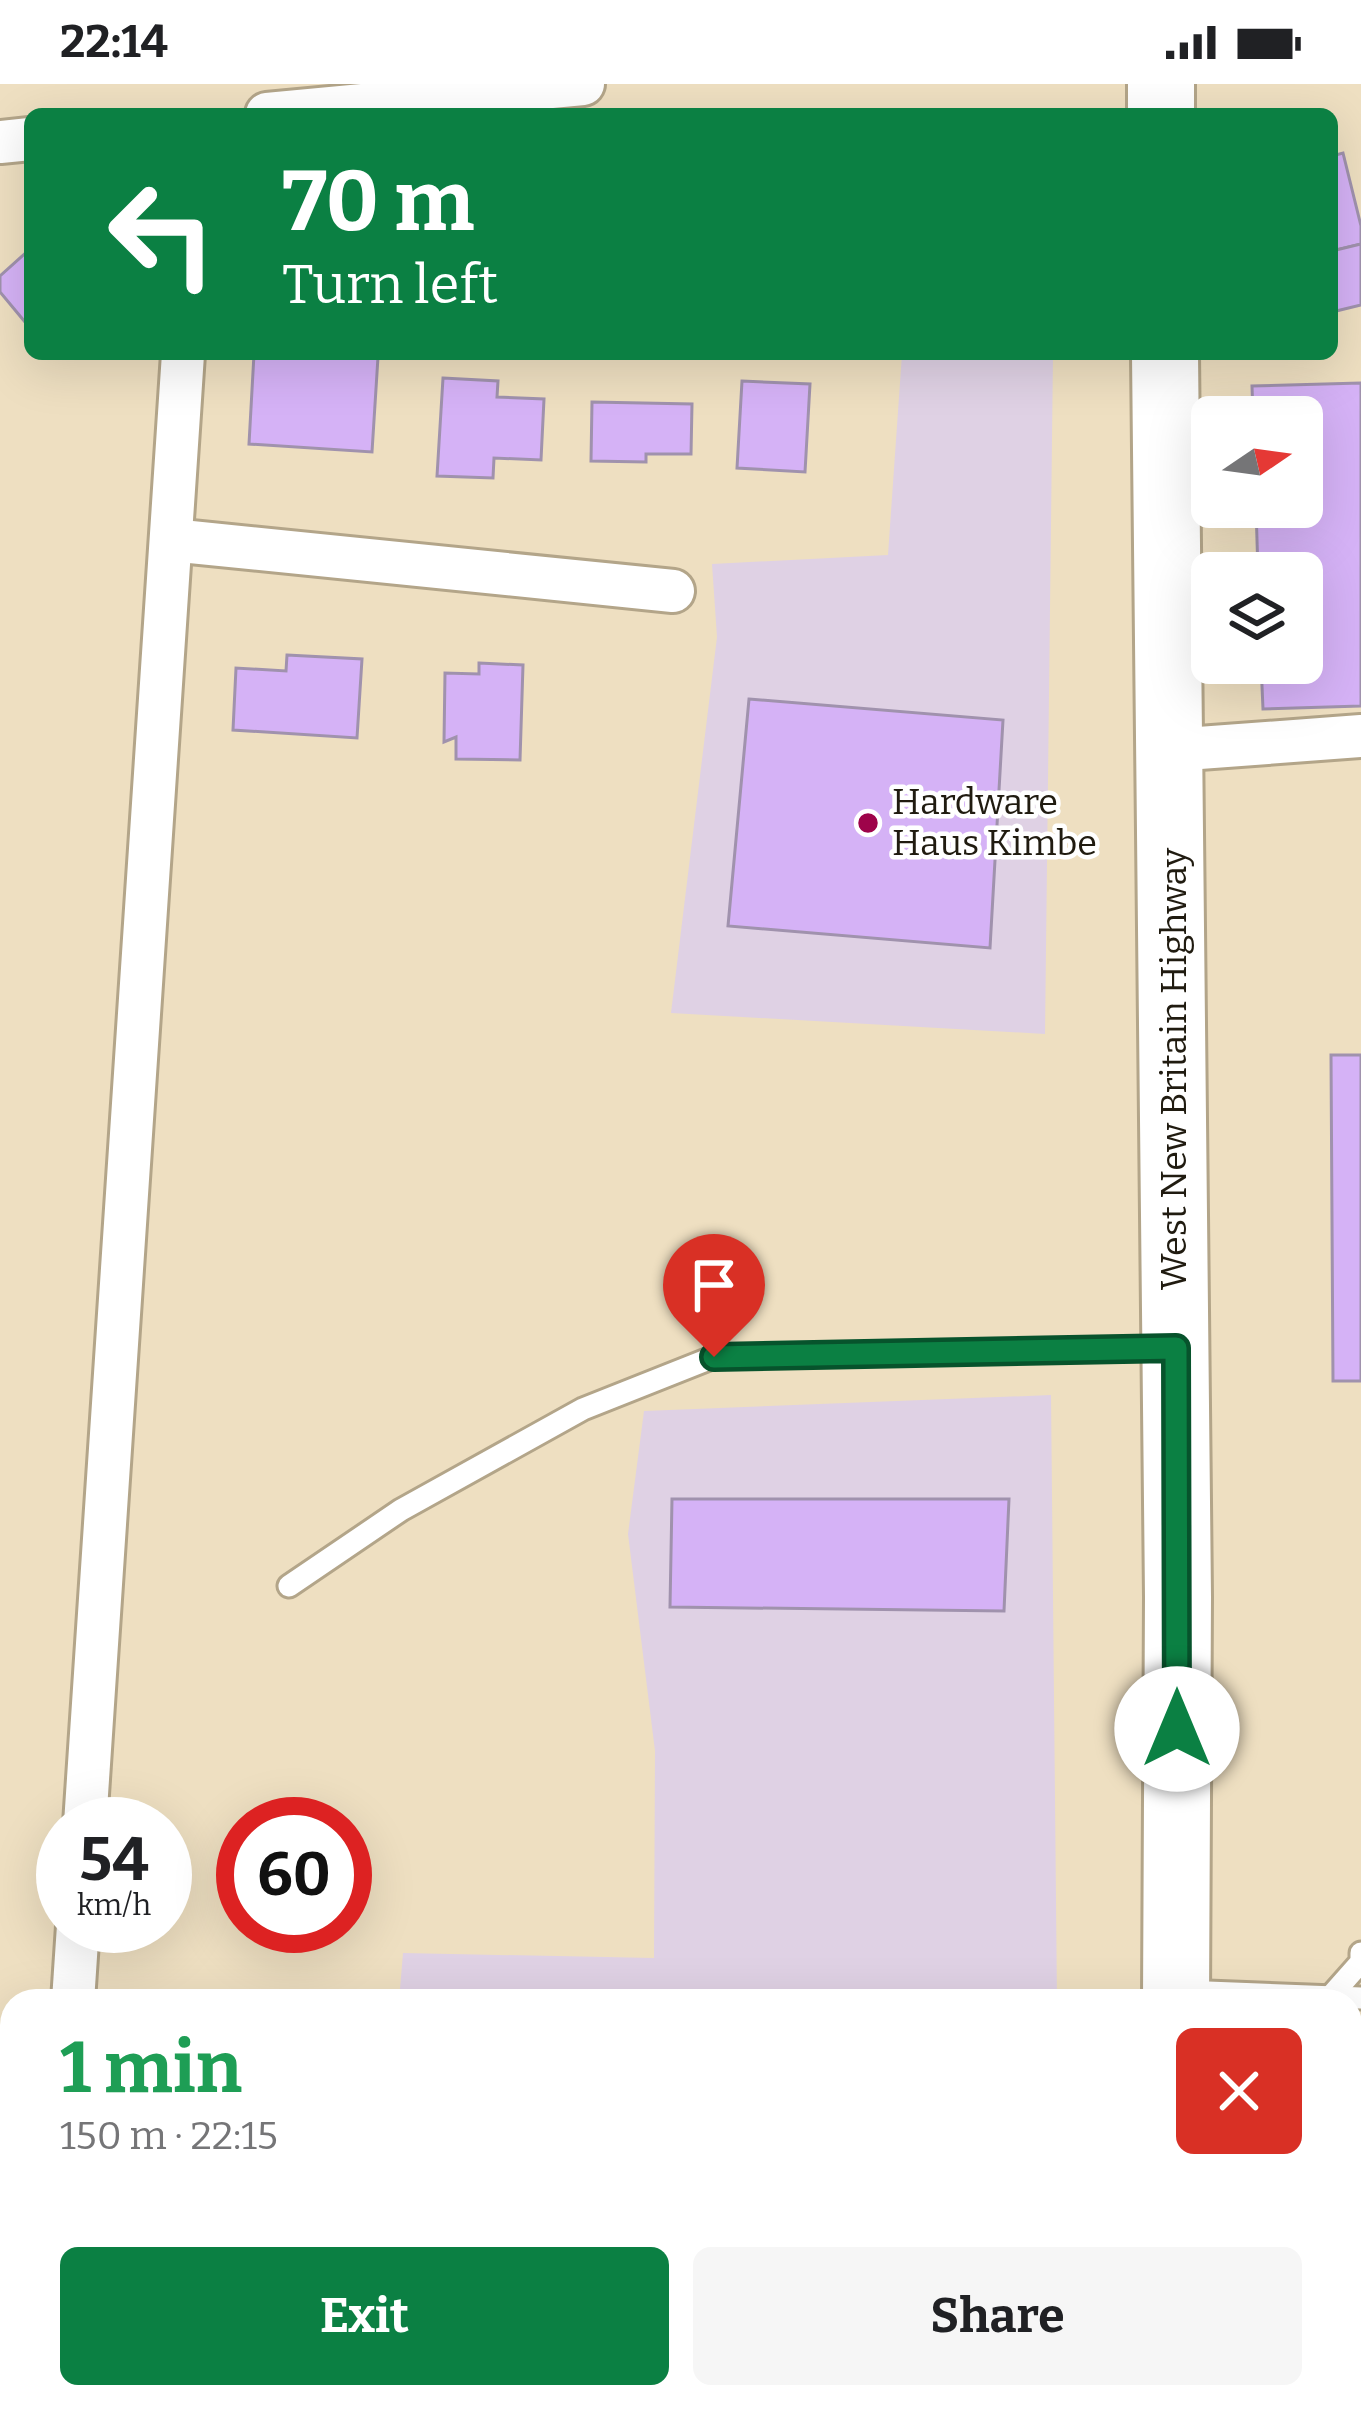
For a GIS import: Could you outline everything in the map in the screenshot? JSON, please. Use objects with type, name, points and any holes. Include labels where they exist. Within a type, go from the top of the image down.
[{"type":"main road","name":"West New Britain Highway","points":[[1165,360],[1176,1348],[1176,1989]]},
{"type":"street","points":[[330,108],[583,84]]},
{"type":"street","points":[[87,1797],[183,360]]},
{"type":"street","points":[[171,540],[673,591]]},
{"type":"street","points":[[1172,750],[1361,736]]},
{"type":"street","points":[[74,1989],[76,1953]]},
{"type":"lane","points":[[289,1586],[401,1510],[583,1409],[714,1357],[1176,1348]]},
{"type":"lane","points":[[1337,1989],[1361,1962],[1361,1954]]},
{"type":"shaded area","points":[[902,360],[1053,360],[1045,1034],[671,1013],[717,637],[712,564],[888,555]]},
{"type":"shaded area","points":[[1051,1395],[1057,1989],[400,1989],[403,1953],[654,1958],[655,1751],[628,1534],[644,1411]]},
{"type":"building","points":[[1343,153],[1361,244],[1338,250],[1338,154]]},
{"type":"building","points":[[1361,244],[1361,305],[1338,311],[1338,250]]},
{"type":"building","points":[[24,254],[24,321],[0,292],[0,276]]},
{"type":"building","points":[[254,360],[378,360],[372,452],[249,444]]},
{"type":"building","points":[[443,378],[498,381],[497,397],[544,399],[541,460],[494,458],[493,478],[437,476]]},
{"type":"building","points":[[742,381],[810,384],[805,472],[737,468]]},
{"type":"building","points":[[1361,383],[1361,706],[1263,709],[1262,684],[1323,684],[1323,552],[1257,552],[1257,528],[1323,528],[1323,396],[1252,396],[1252,386]]},
{"type":"building","points":[[592,402],[692,404],[691,454],[646,454],[646,462],[591,461]]},
{"type":"building","points":[[287,655],[362,659],[357,738],[233,730],[236,668],[286,671]]},
{"type":"building","points":[[479,663],[523,665],[520,760],[456,759],[456,737],[444,742],[445,673],[479,674]]},
{"type":"building","name":"Hardware Haus Kimbe","points":[[749,699],[1003,720],[990,948],[728,926]]},
{"type":"building","points":[[1331,1055],[1361,1055],[1361,1381],[1333,1381]]},
{"type":"building","points":[[672,1499],[1009,1499],[1004,1611],[670,1607]]},
{"type":"place","name":"Hardware Haus Kimbe","points":[[868,823]]},
{"type":"route","points":[[714,1357],[1176,1348],[1177,1729]]}]
